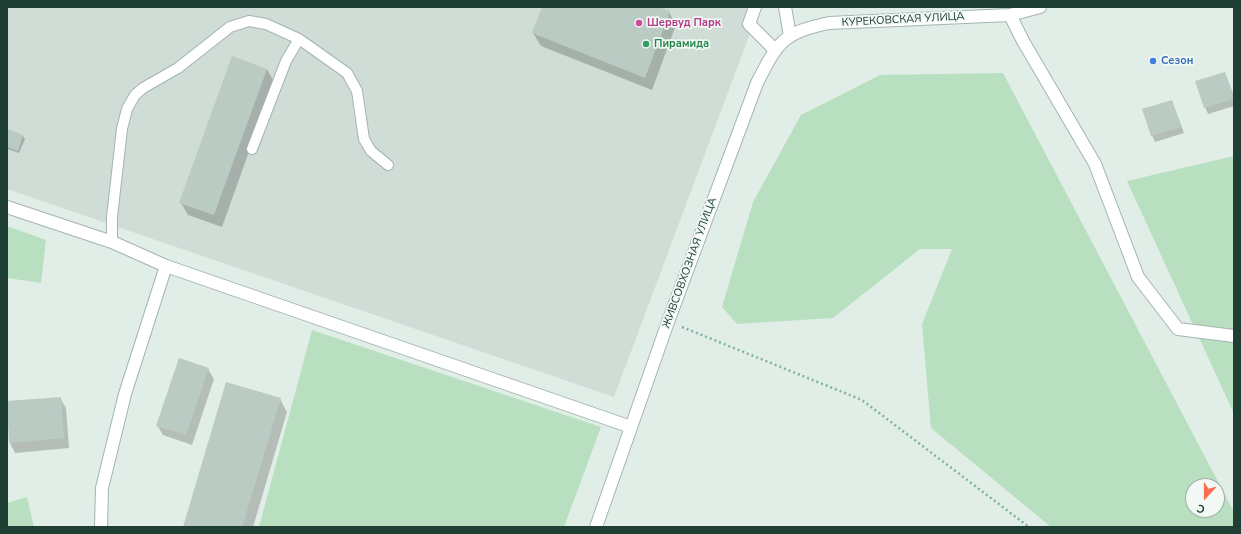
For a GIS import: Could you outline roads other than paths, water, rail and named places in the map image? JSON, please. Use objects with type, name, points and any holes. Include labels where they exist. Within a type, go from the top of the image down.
[{"type":"street","points":[[755,7],[749,24],[774,49]]},
{"type":"street","points":[[785,7],[790,36]]},
{"type":"street","name":"КУРЕКОВСКАЯ УЛИЦА","points":[[790,36],[805,28],[829,23],[1010,15],[1040,7]]},
{"type":"street","points":[[1010,15],[1023,41],[1095,164],[1138,277],[1178,329],[1234,336]]},
{"type":"street","name":"ЖИВСОВХОЗНАЯ УЛИЦА","points":[[596,527],[668,322],[757,83],[774,49],[790,36]]},
{"type":"street","points":[[7,207],[112,242],[166,266],[631,427]]},
{"type":"street","points":[[101,527],[102,488],[107,466],[125,394],[166,266]]},
{"type":"lane","points":[[112,242],[112,217],[122,129],[127,109],[135,95],[143,88],[178,68],[230,27],[248,22],[266,24],[299,39],[347,73],[357,91],[364,139],[371,151],[388,165]]},
{"type":"lane","points":[[252,149],[286,61],[299,39]]},
{"type":"place","name":"Шервуд Парк","points":[[639,23]]},
{"type":"place","name":"Пирамида","points":[[646,44]]},
{"type":"place","name":"Сезон","points":[[1153,61]]}]
